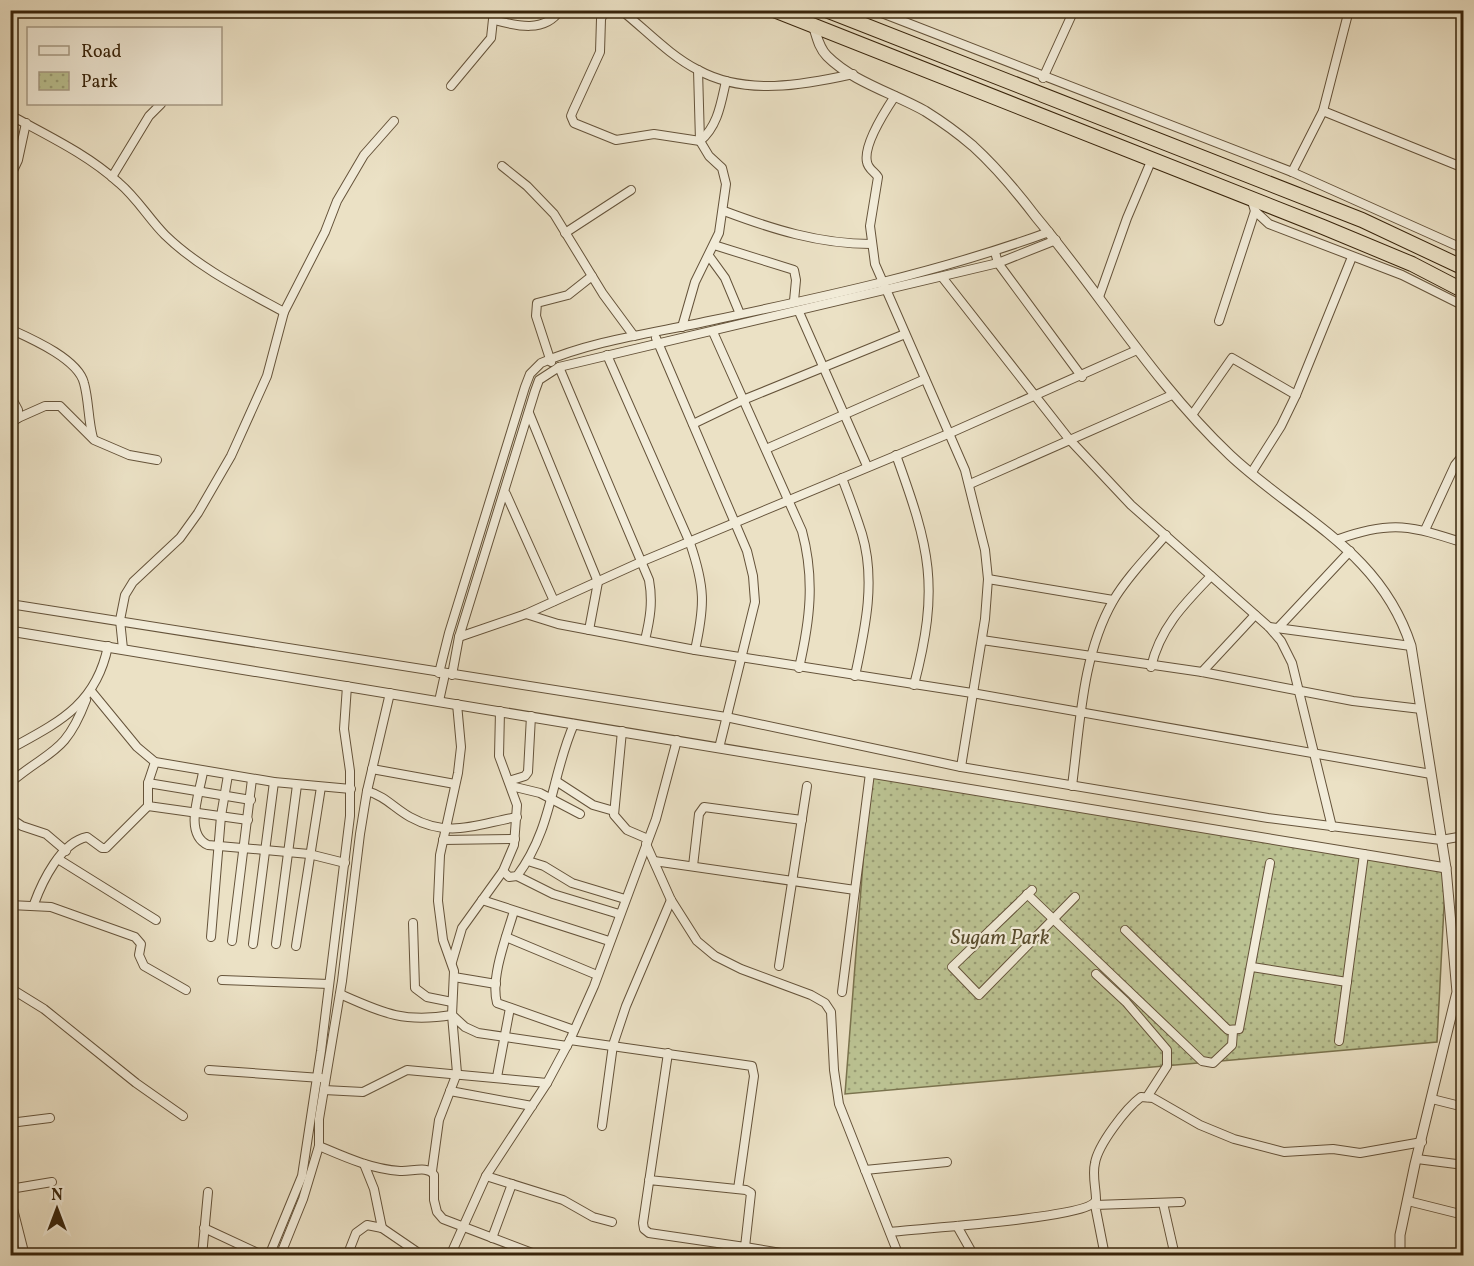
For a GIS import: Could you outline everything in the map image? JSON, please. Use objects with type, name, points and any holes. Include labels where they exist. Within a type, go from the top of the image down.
[{"type":"highway","points":[[774,10],[1152,159],[1253,205],[1412,264],[1464,291]]},
{"type":"highway","points":[[826,10],[1352,216],[1464,268]]},
{"type":"street","points":[[451,86],[491,38],[494,10]]},
{"type":"street","points":[[494,20],[527,27],[542,25],[553,21],[560,10]]},
{"type":"street","points":[[605,10],[602,18],[603,41],[600,52],[571,120],[616,140],[654,134],[700,141],[709,134],[718,116],[726,81]]},
{"type":"street","points":[[621,10],[698,70],[726,81],[746,85],[778,85],[813,83],[853,74]]},
{"type":"street","points":[[874,10],[1043,78],[1292,172],[1464,249]]},
{"type":"street","points":[[1043,78],[1074,10]]},
{"type":"street","points":[[1292,172],[1323,111],[1349,10]]},
{"type":"street","points":[[814,27],[821,49],[827,57],[853,74],[926,112],[973,146],[1011,185],[1053,236],[1172,395],[1232,456],[1339,539],[1396,609],[1411,646],[1446,868],[1457,992],[1400,1235],[1400,1256]]},
{"type":"street","points":[[682,327],[695,282],[714,245],[724,211],[725,175],[700,141],[698,70]]},
{"type":"street","points":[[894,96],[878,124],[867,155],[867,164],[878,177],[870,226],[871,244],[881,281],[970,484],[979,520],[988,579],[982,640],[961,767]]},
{"type":"street","points":[[112,177],[149,116],[160,105]]},
{"type":"street","points":[[1323,111],[1464,168]]},
{"type":"street","points":[[10,115],[63,143],[112,177],[188,255],[221,278],[284,312]]},
{"type":"street","points":[[123,649],[120,621],[125,595],[133,582],[180,538],[198,513],[231,456],[267,376],[284,312],[347,183],[364,155],[394,121]]},
{"type":"street","points":[[10,177],[18,160],[26,123]]},
{"type":"street","points":[[1099,297],[1126,218],[1152,159]]},
{"type":"street","points":[[502,166],[541,200],[634,336]]},
{"type":"street","points":[[565,232],[631,190]]},
{"type":"street","points":[[1219,321],[1253,205],[1278,229],[1412,279],[1464,306]]},
{"type":"street","points":[[724,211],[764,226],[795,234],[845,244],[871,244]]},
{"type":"street","points":[[446,674],[448,633],[525,387],[530,374],[541,363],[634,336],[881,281],[1053,236]]},
{"type":"street","points":[[439,701],[540,380],[556,369],[607,355],[799,312],[998,263],[1053,236]]},
{"type":"street","points":[[714,245],[794,270],[796,280],[794,301]]},
{"type":"street","points":[[995,252],[998,263],[1082,377]]},
{"type":"street","points":[[709,256],[725,278],[740,314]]},
{"type":"street","points":[[1252,472],[1281,426],[1296,395],[1352,257]]},
{"type":"street","points":[[592,276],[568,295],[537,303],[536,316],[550,359],[643,561],[652,598],[645,640]]},
{"type":"street","points":[[942,277],[1069,439],[1131,505],[1269,627],[1281,641],[1292,663],[1300,690],[1332,827]]},
{"type":"street","points":[[799,312],[867,466]]},
{"type":"street","points":[[10,329],[46,348],[74,366],[82,375],[88,420],[94,440]]},
{"type":"street","points":[[654,332],[749,559],[755,602],[719,748]]},
{"type":"street","points":[[713,332],[788,500],[809,558],[812,593],[809,621],[799,668]]},
{"type":"street","points":[[693,424],[743,400],[904,334]]},
{"type":"street","points":[[459,637],[526,614],[643,561],[1082,377],[1137,350]]},
{"type":"street","points":[[607,355],[701,573],[704,599],[694,650]]},
{"type":"street","points":[[1192,415],[1232,358],[1296,395]]},
{"type":"street","points":[[766,449],[925,379]]},
{"type":"street","points":[[10,395],[18,410],[18,418]]},
{"type":"street","points":[[970,484],[1172,395]]},
{"type":"street","points":[[10,424],[18,418],[54,405],[67,411],[94,440],[108,448],[157,460]]},
{"type":"street","points":[[529,413],[598,582],[589,630]]},
{"type":"street","points":[[1425,530],[1455,465],[1464,454]]},
{"type":"street","points":[[896,455],[920,521],[929,564],[930,606],[925,641],[914,685]]},
{"type":"street","points":[[842,478],[863,536],[868,569],[869,601],[855,676]]},
{"type":"street","points":[[506,494],[554,601]]},
{"type":"street","points":[[1339,539],[1381,527],[1401,526],[1425,530],[1464,543]]},
{"type":"street","points":[[1072,786],[1081,714],[1092,657],[1113,600],[1166,536]]},
{"type":"street","points":[[1278,628],[1350,551]]},
{"type":"street","points":[[1151,667],[1160,638],[1168,623],[1212,576]]},
{"type":"street","points":[[988,579],[1113,600]]},
{"type":"street","points":[[10,604],[726,717],[961,767],[1072,786],[1332,827],[1441,840],[1464,836]]},
{"type":"street","points":[[526,614],[589,630],[694,650],[972,693],[1431,774]]},
{"type":"street","points":[[1202,672],[1255,615]]},
{"type":"street","points":[[1269,627],[1411,646]]},
{"type":"street","points":[[10,631],[1446,868]]},
{"type":"street","points":[[982,640],[1151,667],[1202,672],[1353,701],[1421,709]]},
{"type":"street","points":[[10,783],[64,744],[75,727],[102,671],[108,646]]},
{"type":"street","points":[[280,1256],[303,1199],[319,1146],[329,984],[345,863],[351,789],[344,729],[347,686]]},
{"type":"street","points":[[204,1228],[266,1256],[302,1176],[340,994],[367,791],[390,693]]},
{"type":"street","points":[[10,749],[61,719],[89,695]]},
{"type":"street","points":[[89,695],[137,747],[155,762],[228,776],[351,789]]},
{"type":"street","points":[[457,704],[460,747],[455,784],[442,840],[438,918],[443,940],[452,962],[454,977],[452,1016],[457,1073],[440,1120],[432,1171],[437,1212],[443,1219],[540,1256]]},
{"type":"street","points":[[452,962],[462,928],[503,871],[515,839],[517,805],[499,756],[500,711]]},
{"type":"street","points":[[510,784],[528,772],[531,716]]},
{"type":"street","points":[[517,876],[528,861],[546,825],[564,747],[574,724]]},
{"type":"street","points":[[622,731],[614,811],[618,822],[647,841],[671,900],[697,941],[715,956],[825,1003],[831,1012],[834,1070],[839,1104],[899,1256]]},
{"type":"street","points":[[450,1256],[486,1176],[547,1083],[569,1043],[647,841],[669,774],[677,741]]},
{"type":"street","points":[[34,904],[48,872],[66,851],[87,837],[102,848],[106,848],[148,806],[148,783],[155,762]]},
{"type":"street","points":[[372,769],[455,784]]},
{"type":"street","points":[[203,772],[194,828],[201,842],[244,849],[309,854],[345,863]]},
{"type":"street","points":[[842,992],[870,773]]},
{"type":"street","points":[[211,937],[221,816],[228,776]]},
{"type":"street","points":[[232,941],[252,779]]},
{"type":"street","points":[[556,781],[593,805],[614,811]]},
{"type":"street","points":[[254,945],[274,782]]},
{"type":"street","points":[[148,783],[250,800]]},
{"type":"street","points":[[510,784],[553,798],[580,814]]},
{"type":"street","points":[[276,944],[297,785]]},
{"type":"street","points":[[779,966],[807,786]]},
{"type":"street","points":[[296,946],[321,787]]},
{"type":"street","points":[[367,791],[387,799],[417,821],[444,830],[461,830],[518,817]]},
{"type":"street","points":[[148,806],[248,820]]},
{"type":"street","points":[[693,866],[699,814],[704,807],[802,820]]},
{"type":"street","points":[[10,837],[11,819],[46,834],[66,851]]},
{"type":"street","points":[[442,840],[515,839]]},
{"type":"street","points":[[1339,1041],[1364,854]]},
{"type":"street","points":[[58,859],[156,920]]},
{"type":"street","points":[[528,861],[544,866],[572,883],[625,899]]},
{"type":"street","points":[[654,861],[855,890]]},
{"type":"street","points":[[1125,930],[1228,1029],[1233,1031],[1239,1029],[1243,1023],[1269,863]]},
{"type":"street","points":[[503,871],[509,877],[517,876],[553,894],[619,914]]},
{"type":"street","points":[[1075,897],[1053,919],[979,995],[952,967],[1029,892],[1053,919],[1202,1061],[1208,1064],[1213,1063],[1232,1045],[1233,1031]]},
{"type":"street","points":[[482,900],[609,941]]},
{"type":"street","points":[[602,1126],[613,1045],[626,1006],[671,900]]},
{"type":"street","points":[[10,905],[34,904],[71,912],[135,937],[141,944],[139,955],[144,966],[186,990]]},
{"type":"street","points":[[514,911],[496,984],[497,1002],[574,1030]]},
{"type":"street","points":[[413,923],[415,988],[426,998],[452,1002]]},
{"type":"street","points":[[506,937],[597,975]]},
{"type":"street","points":[[1252,967],[1347,982]]},
{"type":"street","points":[[1096,974],[1126,1002],[1167,1050],[1167,1066],[1147,1096],[1134,1102],[1098,1152],[1095,1163],[1095,1205],[1105,1256]]},
{"type":"street","points":[[454,977],[496,984]]},
{"type":"street","points":[[222,980],[329,984]]},
{"type":"street","points":[[10,988],[44,1009],[136,1083],[183,1116]]},
{"type":"street","points":[[340,994],[393,1016],[411,1019],[452,1016],[469,1030],[505,1037],[613,1045],[752,1066],[754,1076],[738,1189]]},
{"type":"street","points":[[497,1077],[510,1008]]},
{"type":"street","points":[[668,1053],[644,1229],[649,1233],[800,1256]]},
{"type":"street","points":[[209,1070],[322,1078]]},
{"type":"street","points":[[324,1090],[363,1092],[408,1070],[547,1083]]},
{"type":"street","points":[[450,1091],[532,1106]]},
{"type":"street","points":[[1147,1096],[1234,1139],[1284,1152],[1333,1149],[1360,1153],[1422,1142]]},
{"type":"street","points":[[1432,1099],[1464,1107]]},
{"type":"street","points":[[10,1123],[50,1118]]},
{"type":"street","points":[[319,1146],[364,1164],[398,1171],[426,1169],[432,1171]]},
{"type":"street","points":[[1417,1159],[1464,1165]]},
{"type":"street","points":[[865,1170],[947,1162]]},
{"type":"street","points":[[364,1164],[374,1189],[382,1228]]},
{"type":"street","points":[[486,1176],[563,1200],[593,1217],[612,1222]]},
{"type":"street","points":[[649,1180],[738,1189],[751,1193],[745,1247]]},
{"type":"street","points":[[10,1190],[52,1182]]},
{"type":"street","points":[[492,1238],[512,1184]]},
{"type":"street","points":[[202,1256],[208,1192]]},
{"type":"street","points":[[10,1197],[25,1256]]},
{"type":"street","points":[[1408,1201],[1464,1215]]},
{"type":"street","points":[[890,1232],[1033,1218],[1095,1205],[1181,1202]]},
{"type":"street","points":[[1163,1203],[1175,1256]]},
{"type":"street","points":[[347,1256],[361,1227],[374,1225],[423,1256]]},
{"type":"street","points":[[957,1226],[974,1256]]},
{"type":"green space","name":"Sugam Park","points":[[870,773],[1446,868],[1437,1042],[845,1094]]}]
